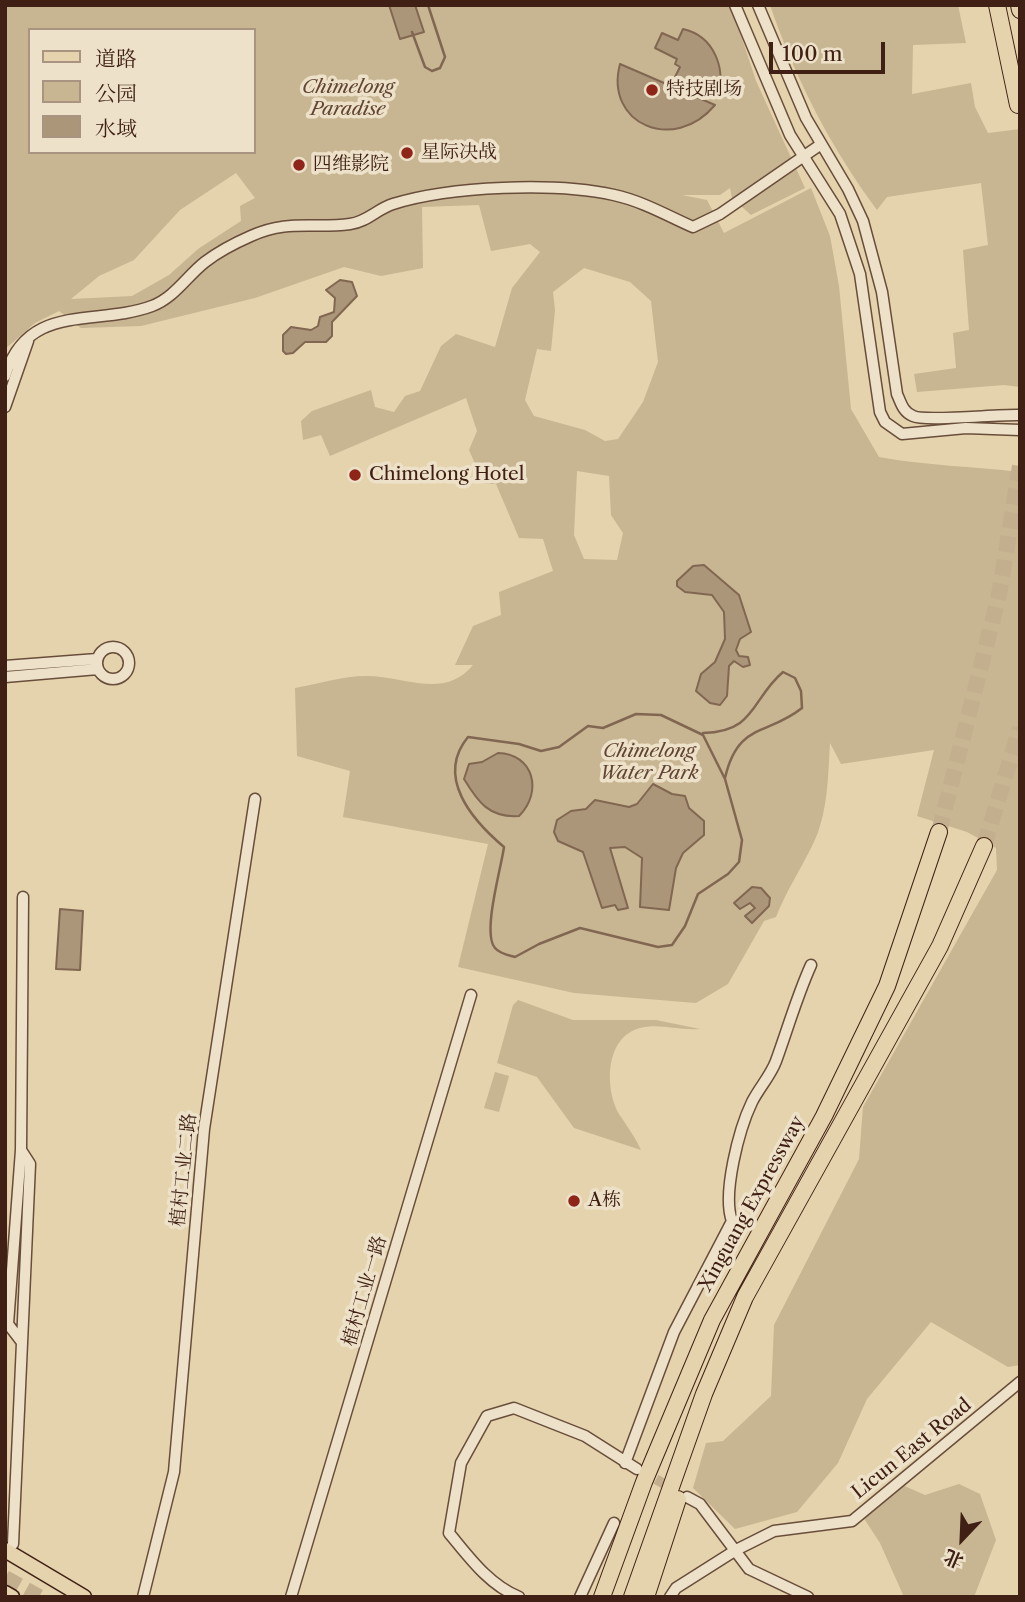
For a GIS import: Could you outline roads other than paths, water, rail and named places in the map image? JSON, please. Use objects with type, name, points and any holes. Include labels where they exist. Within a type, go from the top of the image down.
[{"type":"highway","points":[[997,5],[1018,105]]},
{"type":"highway","name":"Xinguang Expressway","points":[[599,1597],[712,1320],[869,1027],[902,947],[939,832]]},
{"type":"highway","name":"Xinguang Expressway","points":[[632,1597],[722,1351],[745,1297],[940,946],[984,846]]},
{"type":"highway","points":[[646,1597],[722,1351]]},
{"type":"main road","points":[[9,1547],[83,1597]]},
{"type":"main road","points":[[5,1593],[12,1597]]},
{"type":"street","points":[[735,5],[790,135],[840,214],[860,274],[880,412],[885,422],[902,434],[913,435],[966,428],[1020,430]]},
{"type":"street","points":[[758,5],[782,66],[820,145],[848,189],[863,221],[882,292],[897,394],[903,409],[913,416],[926,419],[971,414],[1020,415]]},
{"type":"street","points":[[5,376],[18,348],[40,329],[61,320],[136,311],[155,305],[171,295],[206,261],[252,235],[291,224],[349,224],[367,220],[391,204],[426,198],[475,192],[547,189],[581,190],[617,196],[693,227],[720,214],[820,145]]},
{"type":"street","points":[[5,407],[28,341]]},
{"type":"street","points":[[5,666],[97,664],[5,677]]},
{"type":"street","name":"植村工业二路","points":[[143,1597],[174,1472],[204,1129],[255,799]]},
{"type":"street","points":[[9,1547],[21,1341],[8,1324],[21,1150],[23,897]]},
{"type":"street","points":[[625,1463],[674,1332],[732,1222],[727,1208],[727,1187],[751,1105],[775,1063],[794,1002],[811,965]]},
{"type":"street","name":"植村工业一路","points":[[291,1597],[471,995]]},
{"type":"street","name":"Licun East Road","points":[[670,1597],[676,1588],[736,1550],[774,1531],[852,1521],[1020,1382]]},
{"type":"street","points":[[519,1597],[507,1592],[482,1571],[449,1533],[461,1463],[487,1416],[514,1408],[585,1436],[637,1469]]},
{"type":"street","points":[[687,1497],[700,1504],[750,1569],[808,1597]]},
{"type":"street","points":[[580,1597],[614,1523]]},
{"type":"water","points":[[389,5],[415,5],[424,32],[400,39]]},
{"type":"water","points":[[683,29],[703,38],[715,55],[720,75],[718,96],[675,77],[680,67],[675,64],[677,59],[655,48],[662,33],[678,40]]},
{"type":"water","points":[[620,64],[715,105],[698,120],[681,128],[663,129],[646,125],[632,116],[622,103],[618,85]]},
{"type":"water","points":[[340,280],[352,282],[357,296],[332,322],[332,336],[326,342],[305,342],[293,353],[286,354],[283,351],[283,335],[291,327],[311,330],[318,326],[320,317],[334,312],[335,298],[326,290]]},
{"type":"water","points":[[704,565],[739,595],[751,632],[740,639],[736,650],[739,656],[748,657],[750,665],[743,667],[734,661],[729,666],[727,696],[720,705],[710,703],[696,691],[701,674],[715,662],[725,639],[724,612],[712,595],[685,592],[677,586],[677,581],[693,566]]},
{"type":"water","points":[[498,753],[520,760],[531,776],[531,796],[519,816],[500,814],[486,807],[464,779],[469,764],[482,762]]},
{"type":"water","points":[[653,784],[672,794],[685,796],[689,808],[704,821],[704,835],[683,853],[676,868],[669,910],[640,907],[642,858],[625,847],[610,848],[628,908],[618,910],[615,905],[602,908],[583,852],[558,841],[554,832],[557,820],[571,811],[586,809],[595,800],[629,807],[637,804]]},
{"type":"water","points":[[752,887],[761,888],[770,898],[769,906],[752,923],[745,916],[755,908],[750,903],[740,909],[734,903]]},
{"type":"water","points":[[60,909],[83,911],[80,970],[56,969]]},
{"type":"waterway","points":[[412,32],[425,67],[432,71],[440,68],[445,57],[428,5]]},
{"type":"waterway","points":[[703,733],[733,727],[743,720],[783,672],[795,678],[801,691],[802,708],[746,739],[738,747],[725,778]]},
{"type":"waterway","points":[[636,714],[661,715],[703,735],[725,779],[742,840],[739,862],[728,874],[698,894],[685,926],[672,945],[658,947],[580,928],[515,957],[499,952],[495,948],[490,929],[504,847],[480,824],[462,797],[456,782],[455,767],[459,752],[468,737],[519,744],[541,751],[559,747],[588,726],[603,728],[636,714]]},
{"type":"tunnel","points":[[939,832],[999,595],[1020,466]]},
{"type":"tunnel","points":[[984,846],[1020,728]]},
{"type":"tunnel","points":[[643,1472],[675,1490]]},
{"type":"tunnel","points":[[5,1578],[39,1597]]},
{"type":"place","name":"特技剧场","points":[[652,90]]},
{"type":"place","name":"星际决战","points":[[407,153]]},
{"type":"place","name":"四维影院","points":[[299,165]]},
{"type":"place","name":"Chimelong Hotel","points":[[355,475]]},
{"type":"place","name":"A栋","points":[[574,1201]]},
{"type":"park label","name":"Chimelong Paradise","points":[[348,99]]},
{"type":"park label","name":"Chimelong Water Park","points":[[649,763]]}]
